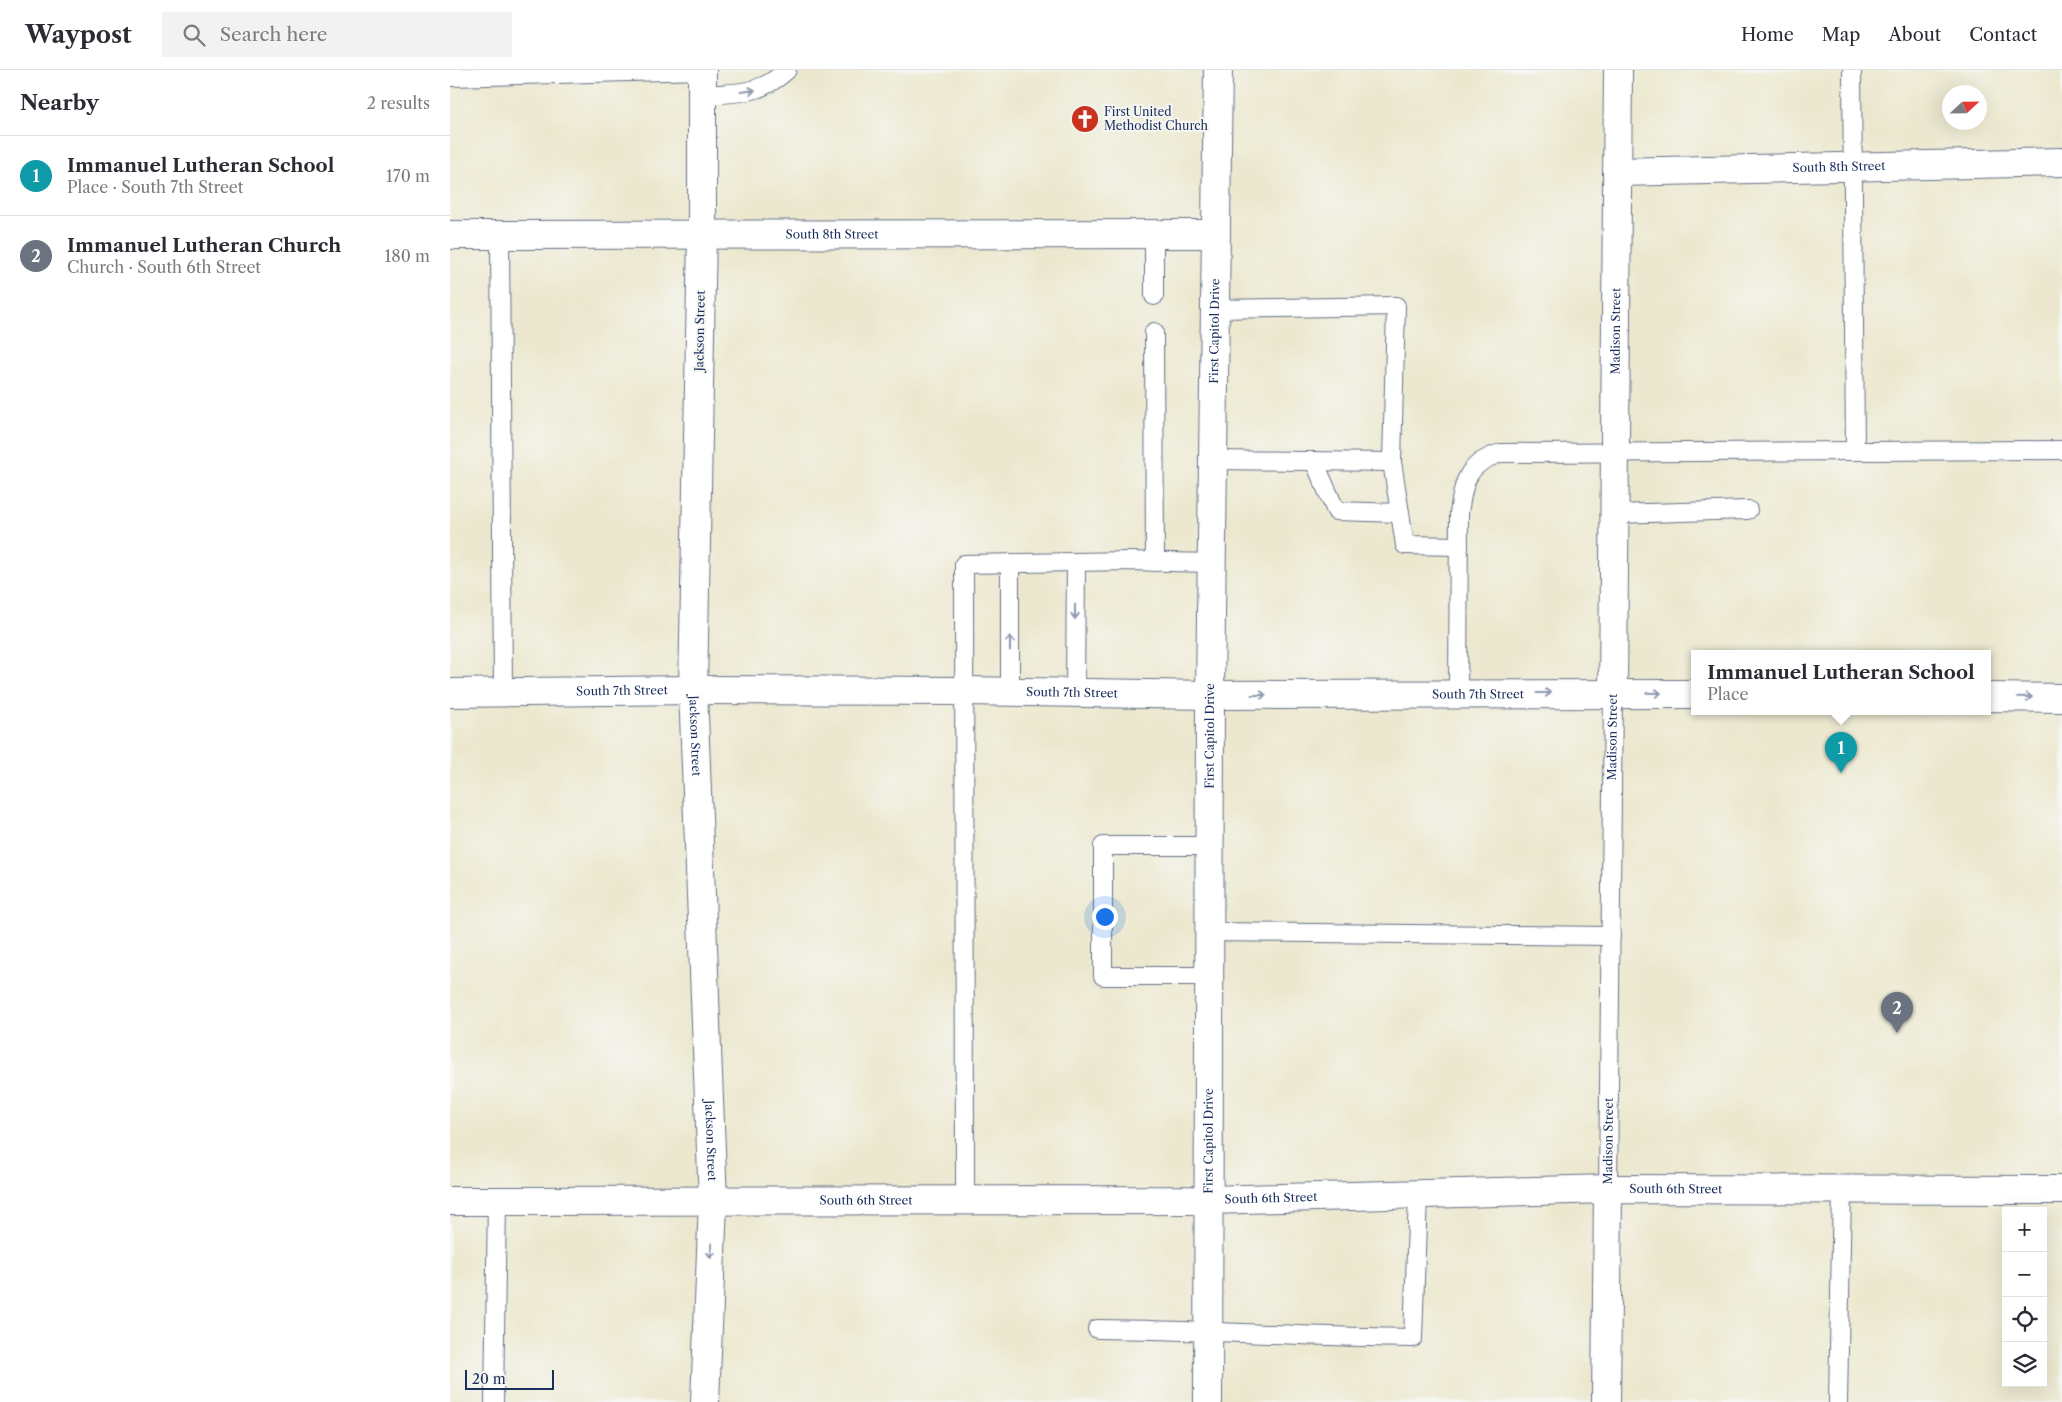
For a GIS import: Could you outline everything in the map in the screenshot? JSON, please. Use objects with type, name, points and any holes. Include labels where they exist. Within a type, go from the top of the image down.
[{"type":"street","name":"First Capitol Drive","points":[[1208,1402],[1211,932],[1210,695],[1218,70]]},
{"type":"street","name":"Madison Street","points":[[1612,693],[1618,70]]},
{"type":"street","name":"Jackson Street","points":[[702,78],[702,234],[693,690],[712,1202],[706,1402]]},
{"type":"street","name":"South 8th Street","points":[[1617,172],[2062,162]]},
{"type":"street","name":"South 8th Street","points":[[450,236],[1216,234]]},
{"type":"street","name":"South 7th Street","points":[[450,694],[693,690],[965,691],[1210,695],[1691,694]]},
{"type":"street","points":[[1991,697],[2062,698]]},
{"type":"street","name":"Madison Street","points":[[1606,1402],[1608,1189]]},
{"type":"street","name":"South 6th Street","points":[[450,1201],[1208,1200],[1608,1189],[2062,1190]]},
{"type":"lane","points":[[450,77],[702,78],[755,90],[772,83],[787,70]]},
{"type":"lane","points":[[1852,70],[1855,451]]},
{"type":"lane","points":[[1154,234],[1154,296]]},
{"type":"lane","points":[[500,235],[503,693]]},
{"type":"lane","points":[[1215,309],[1396,306],[1392,462],[1405,545],[1459,546]]},
{"type":"lane","points":[[1154,332],[1155,562]]},
{"type":"lane","points":[[1458,694],[1459,513],[1463,484],[1474,467],[1484,458],[1502,453],[1615,451],[2062,450]]},
{"type":"lane","points":[[1214,460],[1392,462]]},
{"type":"lane","points":[[1314,461],[1336,511],[1400,513]]},
{"type":"lane","points":[[1614,514],[1748,510]]},
{"type":"lane","points":[[1010,563],[1010,692]]},
{"type":"lane","points":[[965,1199],[964,564],[1212,563]]},
{"type":"lane","points":[[1075,693],[1076,564]]},
{"type":"lane","name":"Madison Street","points":[[1608,1189],[1612,693]]},
{"type":"lane","points":[[1210,846],[1103,846],[1104,976],[1210,976]]},
{"type":"lane","points":[[1211,932],[1611,936]]},
{"type":"lane","points":[[1838,1402],[1842,1190]]},
{"type":"lane","points":[[1097,1329],[1182,1330],[1294,1337],[1413,1338],[1418,1194]]},
{"type":"lane","points":[[494,1402],[497,1201]]},
{"type":"place","name":"First United Methodist Church","points":[[1085,119]]},
{"type":"place","name":"Immanuel Lutheran School","points":[[1841,773]]},
{"type":"place","name":"Immanuel Lutheran Church","points":[[1897,1033]]}]
